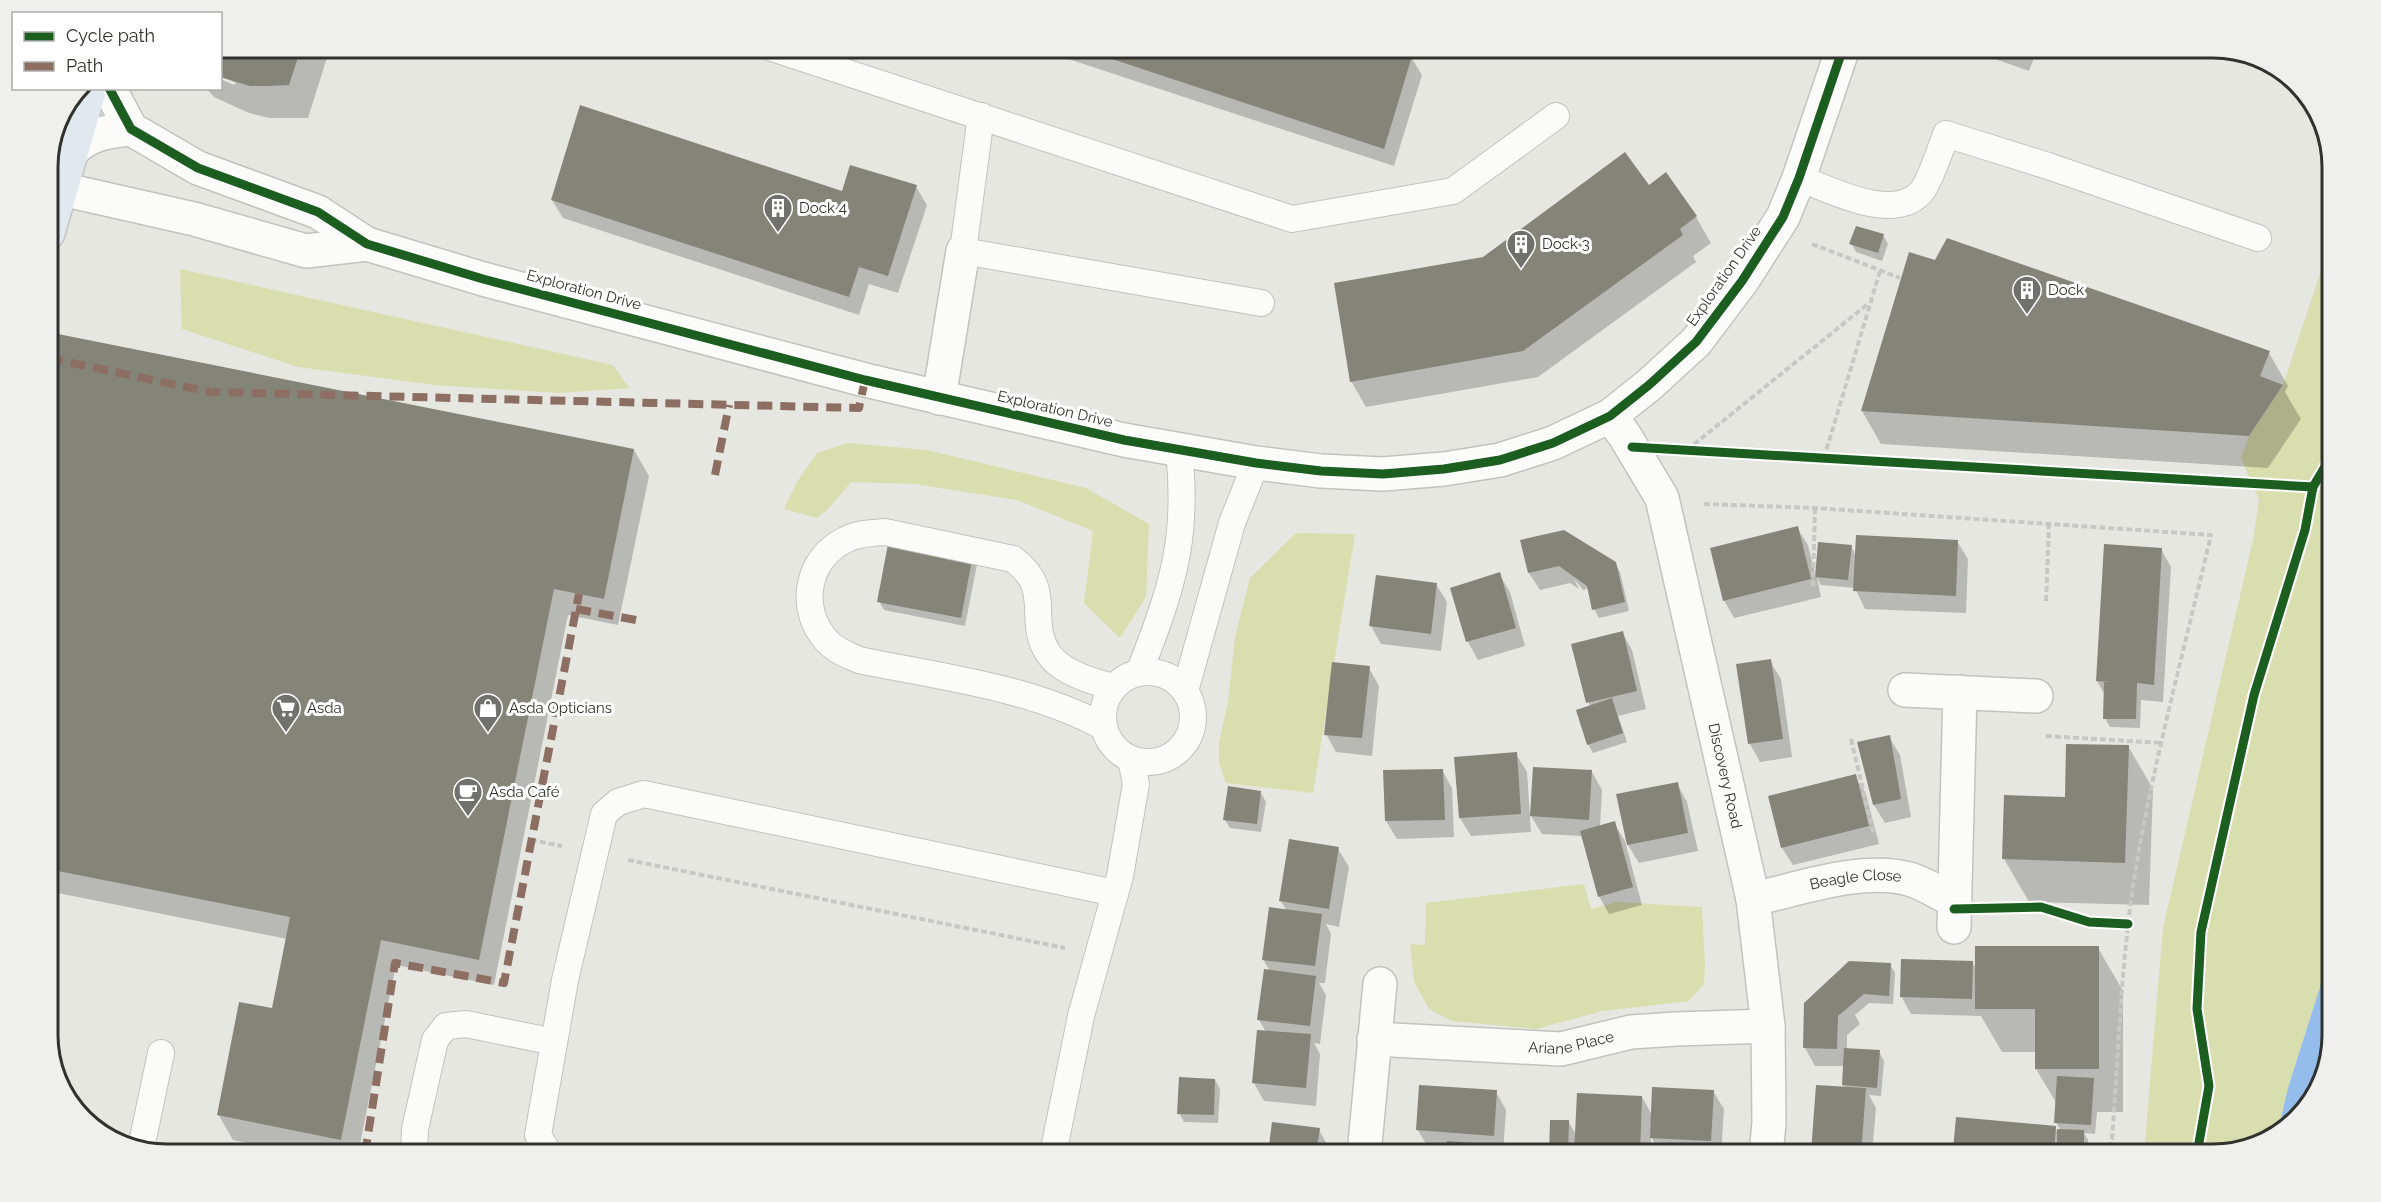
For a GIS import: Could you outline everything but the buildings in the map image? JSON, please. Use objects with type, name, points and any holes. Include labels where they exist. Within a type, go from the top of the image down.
[{"type":"main road","points":[[59,160],[88,92]]},
{"type":"street","name":"Exploration Drive","points":[[131,129],[198,168],[318,212],[367,244],[483,279],[939,398],[1124,440],[1256,463],[1321,471],[1383,474],[1444,469],[1500,460],[1553,443],[1610,416],[1649,386],[1696,342],[1742,281],[1783,217],[1799,178],[1840,58]]},
{"type":"street","points":[[59,164],[84,140],[101,133],[131,129],[111,90]]},
{"type":"street","name":"Exploration Drive","points":[[59,168],[194,219],[306,251],[367,244]]},
{"type":"street","points":[[939,398],[963,251]]},
{"type":"street","name":"Discovery Road","points":[[1610,416],[1632,447],[1662,498],[1753,899],[1768,1026],[1767,1144]]},
{"type":"street","points":[[1905,690],[2036,696]]},
{"type":"street","name":"Beagle Close","points":[[1753,899],[1841,879],[1883,874],[1910,879],[1954,914],[1960,692]]},
{"type":"street","points":[[1365,1144],[1380,984]]},
{"type":"street","name":"Ariane Place","points":[[1374,1039],[1562,1049],[1631,1032],[1768,1026]]},
{"type":"lane","points":[[805,59],[1292,219],[1453,190],[1556,116]]},
{"type":"lane","points":[[981,116],[963,251],[1261,303]]},
{"type":"lane","points":[[1799,178],[1857,199],[1888,207],[1907,202],[1923,190],[1946,135],[2048,166],[2258,238]]},
{"type":"lane","points":[[1139,673],[1161,616],[1175,567],[1182,486],[1179,450]]},
{"type":"lane","points":[[1185,691],[1232,523],[1256,463]]},
{"type":"lane","points":[[1104,728],[1073,711],[987,686],[859,660],[843,653],[829,643],[818,630],[812,615],[809,588],[814,571],[823,556],[834,546],[847,538],[866,533],[885,532],[1013,559],[1026,569],[1035,583],[1039,599],[1041,635],[1048,653],[1064,667],[1114,687]]},
{"type":"lane","points":[[1152,672],[1165,675],[1176,682],[1185,691],[1192,704],[1191,733],[1184,745],[1173,755],[1160,761],[1146,762],[1131,759],[1119,752],[1109,741],[1104,728],[1103,714],[1106,699],[1114,687],[1126,678],[1139,673],[1152,672]]},
{"type":"lane","points":[[1055,1144],[1081,1016],[1120,876],[1136,784],[1131,759]]},
{"type":"lane","points":[[543,1144],[538,1135],[565,980],[604,814],[618,802],[644,794],[1115,893]]},
{"type":"lane","points":[[414,1144],[415,1129],[435,1040],[446,1026],[466,1024],[554,1042]]},
{"type":"lane","points":[[143,1140],[162,1053]]},
{"type":"path","points":[[1812,244],[1900,278]]},
{"type":"path","points":[[1824,458],[1880,271]]},
{"type":"path","points":[[1687,450],[1869,303]]},
{"type":"path","points":[[1632,447],[1698,450]]},
{"type":"path","points":[[1812,457],[1836,458]]},
{"type":"path","points":[[1694,503],[1815,508],[2211,535],[2145,817],[2123,924],[2112,1138],[2110,1144]]},
{"type":"path","points":[[1813,586],[1815,508]]},
{"type":"path","points":[[2046,601],[2049,524]]},
{"type":"path","points":[[2040,735],[2162,743]]},
{"type":"path","points":[[1851,739],[1883,874]]},
{"type":"path","points":[[531,840],[1098,954]]},
{"type":"green space","points":[[2322,268],[2322,981],[2288,1088],[2280,1121],[2249,1138],[2228,1143],[2145,1144],[2163,928],[2253,540],[2259,500],[2241,458],[2249,436],[2283,385]]},
{"type":"green space","points":[[180,269],[613,365],[629,388],[559,393],[435,385],[298,367],[182,329]]},
{"type":"green space","points":[[848,443],[927,450],[1086,488],[1149,524],[1146,597],[1120,638],[1084,603],[1093,531],[1017,500],[915,484],[851,482],[828,509],[817,518],[784,509],[797,482],[817,453]]},
{"type":"green space","points":[[1296,533],[1355,534],[1313,793],[1226,783],[1219,763],[1219,743],[1228,702],[1235,637],[1250,578]]},
{"type":"green space","points":[[1584,884],[1591,909],[1618,902],[1702,907],[1704,984],[1689,1001],[1603,1011],[1536,1029],[1452,1021],[1429,1009],[1414,981],[1410,944],[1425,945],[1426,903]]},
{"type":"water","points":[[2322,981],[2322,1049],[2317,1070],[2296,1107],[2280,1121],[2288,1088]]},
{"type":"marked path","points":[[59,360],[210,392],[859,408],[865,380]]},
{"type":"marked path","points":[[715,475],[729,405]]},
{"type":"marked path","points":[[367,1144],[395,963],[504,983],[579,594]]},
{"type":"marked path","points":[[576,609],[636,620]]},
{"type":"cycle path","points":[[110,90],[131,129],[198,168],[318,212],[367,244],[483,279],[865,380],[1124,440],[1256,463],[1321,471],[1383,474],[1444,469],[1500,460],[1553,443],[1610,416],[1649,385],[1696,342],[1742,281],[1783,217],[1799,178],[1840,58]]},
{"type":"cycle path","points":[[1632,447],[2313,487]]},
{"type":"cycle path","points":[[2199,1144],[2209,1086],[2197,1009],[2201,932],[2254,695],[2305,530],[2313,487],[2322,472]]},
{"type":"cycle path","points":[[1954,909],[2041,907],[2089,922],[2128,924]]},
{"type":"place","name":"Dock 4","points":[[778,234]]},
{"type":"place","name":"Dock 3","points":[[1521,270]]},
{"type":"place","name":"Dock","points":[[2027,316]]},
{"type":"place","name":"Asda","points":[[286,734]]},
{"type":"place","name":"Asda Opticians","points":[[488,734]]},
{"type":"place","name":"Asda Café","points":[[468,818]]}]
